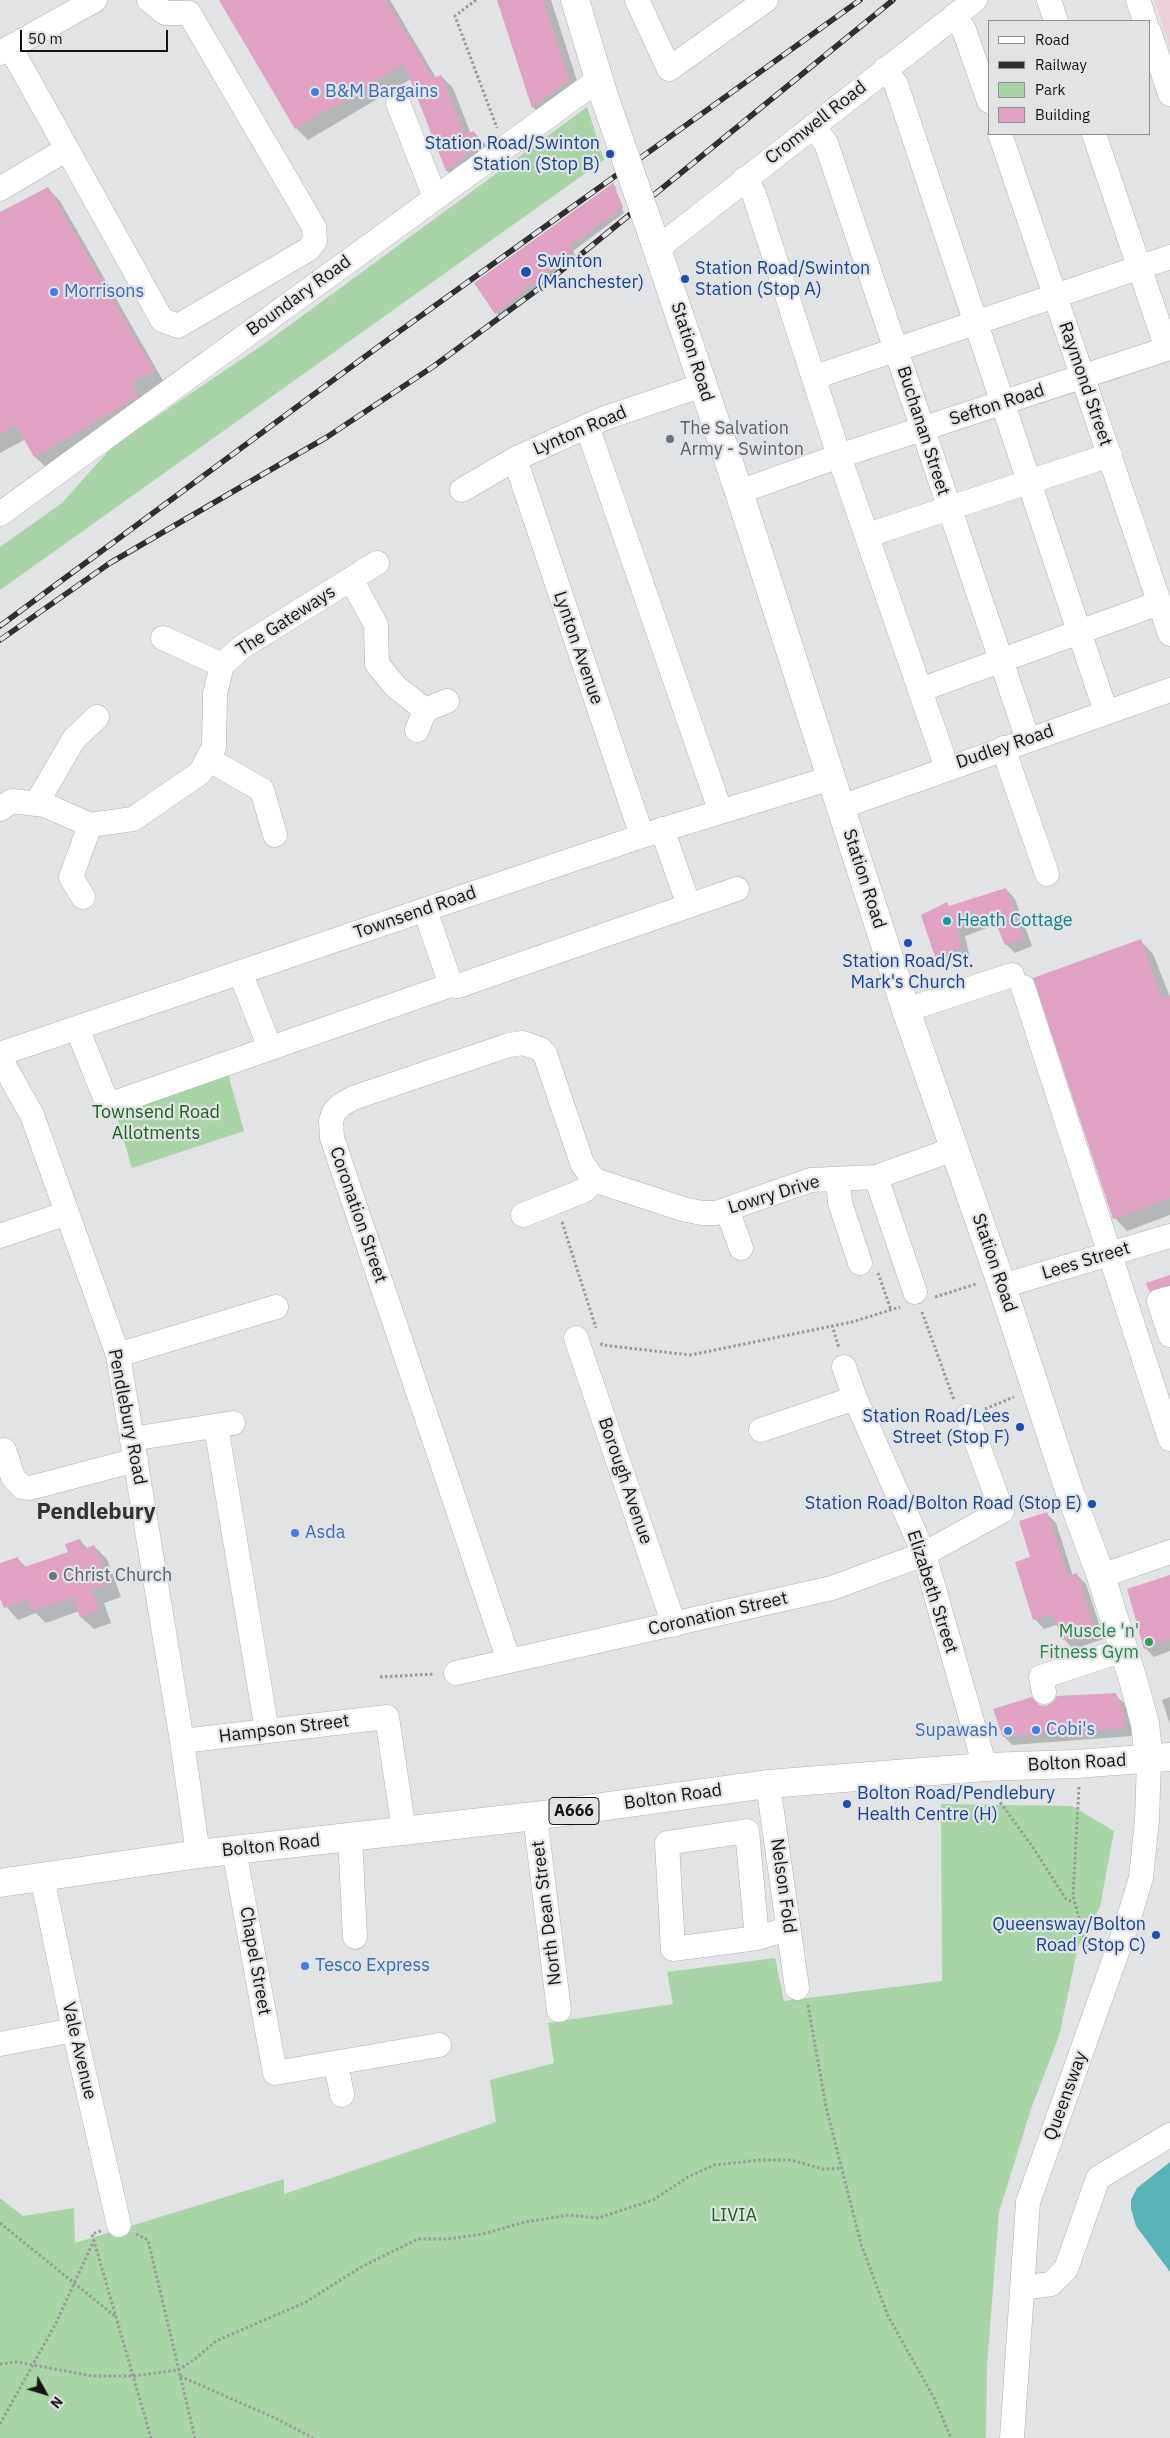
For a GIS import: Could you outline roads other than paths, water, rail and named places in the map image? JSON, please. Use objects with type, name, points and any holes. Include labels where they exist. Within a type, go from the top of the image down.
[{"type":"main road","name":"Station Road","points":[[575,0],[601,88],[739,492],[906,1010],[1002,1286],[1068,1490],[1101,1576],[1145,1724],[1160,1758]]},
{"type":"main road","name":"Bolton Road","points":[[0,1884],[198,1854],[535,1816],[768,1784],[985,1767],[1076,1764],[1160,1758]]},
{"type":"street","points":[[95,0],[5,50],[67,149],[162,320],[178,326],[309,249],[315,242],[314,227],[190,12],[164,13],[149,0]]},
{"type":"street","points":[[636,0],[669,69],[766,0]]},
{"type":"street","name":"Cromwell Road","points":[[654,240],[744,179],[974,0]]},
{"type":"street","points":[[1049,0],[1056,20]]},
{"type":"street","points":[[1138,0],[1145,20]]},
{"type":"street","points":[[955,15],[964,30],[988,98]]},
{"type":"street","points":[[1150,35],[1170,94]]},
{"type":"street","points":[[885,69],[896,84],[1106,712]]},
{"type":"street","name":"Boundary Road","points":[[0,514],[505,147],[601,88]]},
{"type":"street","points":[[398,103],[435,197]]},
{"type":"street","name":"Buchanan Street","points":[[813,126],[826,143],[1000,662],[1028,740]]},
{"type":"street","name":"Raymond Street","points":[[1000,135],[1170,634]]},
{"type":"street","points":[[1094,135],[1169,349]]},
{"type":"street","points":[[0,189],[67,149]]},
{"type":"street","points":[[744,179],[754,194],[839,456],[868,535],[947,768]]},
{"type":"street","points":[[815,378],[1170,258]]},
{"type":"street","name":"Sefton Road","points":[[739,492],[839,456],[1169,349]]},
{"type":"street","name":"Lynton Road","points":[[462,490],[515,459],[587,426],[703,384]]},
{"type":"street","points":[[587,426],[720,810]]},
{"type":"street","points":[[868,535],[1110,455]]},
{"type":"street","name":"Lynton Avenue","points":[[515,459],[652,833],[689,906]]},
{"type":"street","name":"The Gateways","points":[[90,825],[133,819],[200,773],[214,747],[216,694],[222,665],[242,647],[377,563]]},
{"type":"street","name":"The Gateways","points":[[351,579],[376,625],[378,664],[396,686],[430,714]]},
{"type":"street","points":[[920,690],[1159,603]]},
{"type":"street","name":"The Gateways","points":[[163,638],[222,665]]},
{"type":"street","name":"Dudley Road","points":[[841,807],[1106,712],[1168,698]]},
{"type":"street","points":[[36,804],[74,739],[97,717]]},
{"type":"street","points":[[1003,748],[1047,874]]},
{"type":"street","points":[[208,759],[262,790],[275,835]]},
{"type":"street","name":"Townsend Road","points":[[0,1054],[720,810],[831,778]]},
{"type":"street","points":[[0,809],[12,801],[45,805],[90,825],[71,876],[83,897]]},
{"type":"street","points":[[76,1028],[108,1105],[451,985],[458,986],[737,889]]},
{"type":"street","points":[[425,910],[451,985]]},
{"type":"street","points":[[240,972],[270,1048]]},
{"type":"street","points":[[906,1010],[1018,981],[1170,1439]]},
{"type":"street","name":"Coronation Street","points":[[509,1661],[332,1138],[331,1121],[334,1112],[353,1098],[523,1043],[540,1049],[545,1054],[582,1163],[594,1180]]},
{"type":"street","name":"Pendlebury Road","points":[[0,1058],[32,1114],[118,1355],[182,1741],[198,1854]]},
{"type":"street","name":"Lowry Drive","points":[[594,1180],[683,1210],[716,1213],[811,1180],[876,1177],[954,1149]]},
{"type":"street","points":[[876,1177],[919,1302]]},
{"type":"street","points":[[838,1179],[840,1204],[860,1263]]},
{"type":"street","points":[[523,1215],[585,1190],[594,1180]]},
{"type":"street","points":[[727,1209],[741,1248]]},
{"type":"street","points":[[0,1236],[67,1213]]},
{"type":"street","name":"Lees Street","points":[[1002,1286],[1170,1236]]},
{"type":"street","points":[[1170,1298],[1159,1302],[1170,1335]]},
{"type":"street","points":[[118,1355],[276,1306]]},
{"type":"street","name":"Borough Avenue","points":[[576,1338],[674,1625]]},
{"type":"street","name":"Elizabeth Street","points":[[844,1367],[855,1398],[924,1554],[985,1767]]},
{"type":"street","points":[[760,1430],[855,1398]]},
{"type":"street","name":"Coronation Street","points":[[456,1673],[832,1588],[924,1554],[1002,1511],[967,1416]]},
{"type":"street","points":[[4,1450],[13,1478],[22,1487],[30,1488],[134,1449],[225,1424],[267,1731]]},
{"type":"street","points":[[1101,1576],[1170,1552]]},
{"type":"street","points":[[1044,1692],[1041,1677],[1123,1650]]},
{"type":"street","name":"Hampson Street","points":[[182,1741],[387,1717],[404,1831]]},
{"type":"street","name":"Queensway","points":[[1012,2438],[1028,2202],[1112,1968],[1140,1878],[1147,1820],[1160,1758]]},
{"type":"street","name":"Nelson Fold","points":[[768,1784],[797,1988]]},
{"type":"street","name":"North Dean Street","points":[[535,1816],[559,2010]]},
{"type":"street","points":[[757,1938],[747,1831],[667,1843],[673,1949],[757,1938],[788,1929]]},
{"type":"street","points":[[350,1837],[355,1937]]},
{"type":"street","name":"Chapel Street","points":[[234,1850],[275,2073],[336,2062]]},
{"type":"street","name":"Vale Avenue","points":[[42,1877],[74,2030],[119,2225]]},
{"type":"street","points":[[0,2044],[74,2030]]},
{"type":"street","points":[[342,2095],[336,2062],[439,2045]]},
{"type":"street","points":[[1022,2288],[1051,2284],[1066,2269],[1098,2178],[1170,2135]]},
{"type":"water","points":[[1170,2162],[1170,2272],[1136,2226],[1131,2209],[1131,2200],[1137,2188]]},
{"type":"railway","points":[[0,626],[397,333],[860,0]]},
{"type":"railway","points":[[0,640],[110,563],[327,437],[434,366],[541,287],[893,0]]},
{"type":"place","name":"B&M Bargains","points":[[315,92]]},
{"type":"place","name":"Station Road/Swinton Station (Stop B)","points":[[610,154]]},
{"type":"place","name":"Swinton (Manchester)","points":[[526,272]]},
{"type":"place","name":"Station Road/Swinton Station (Stop A)","points":[[685,279]]},
{"type":"place","name":"Morrisons","points":[[54,292]]},
{"type":"place","name":"The Salvation Army - Swinton","points":[[670,439]]},
{"type":"place","name":"Heath Cottage","points":[[947,921]]},
{"type":"place","name":"Station Road/St. Mark's Church","points":[[908,943]]},
{"type":"place","name":"Station Road/Lees Street (Stop F)","points":[[1020,1427]]},
{"type":"place","name":"Station Road/Bolton Road (Stop E)","points":[[1092,1504]]},
{"type":"place","name":"Asda","points":[[295,1533]]},
{"type":"place","name":"Christ Church","points":[[53,1576]]},
{"type":"place","name":"Muscle 'n' Fitness Gym","points":[[1149,1642]]},
{"type":"place","name":"Cobi's","points":[[1036,1730]]},
{"type":"place","name":"Supawash","points":[[1008,1731]]},
{"type":"place","name":"Bolton Road/Pendlebury Health Centre (H)","points":[[847,1804]]},
{"type":"place","name":"Queensway/Bolton Road (Stop C)","points":[[1156,1935]]},
{"type":"place","name":"Tesco Express","points":[[305,1966]]},
{"type":"district","name":"Pendlebury","points":[[96,1513]]},
{"type":"park label","name":"Townsend Road Allotments","points":[[156,1123]]},
{"type":"park label","name":"LIVIA","points":[[734,2216]]}]
